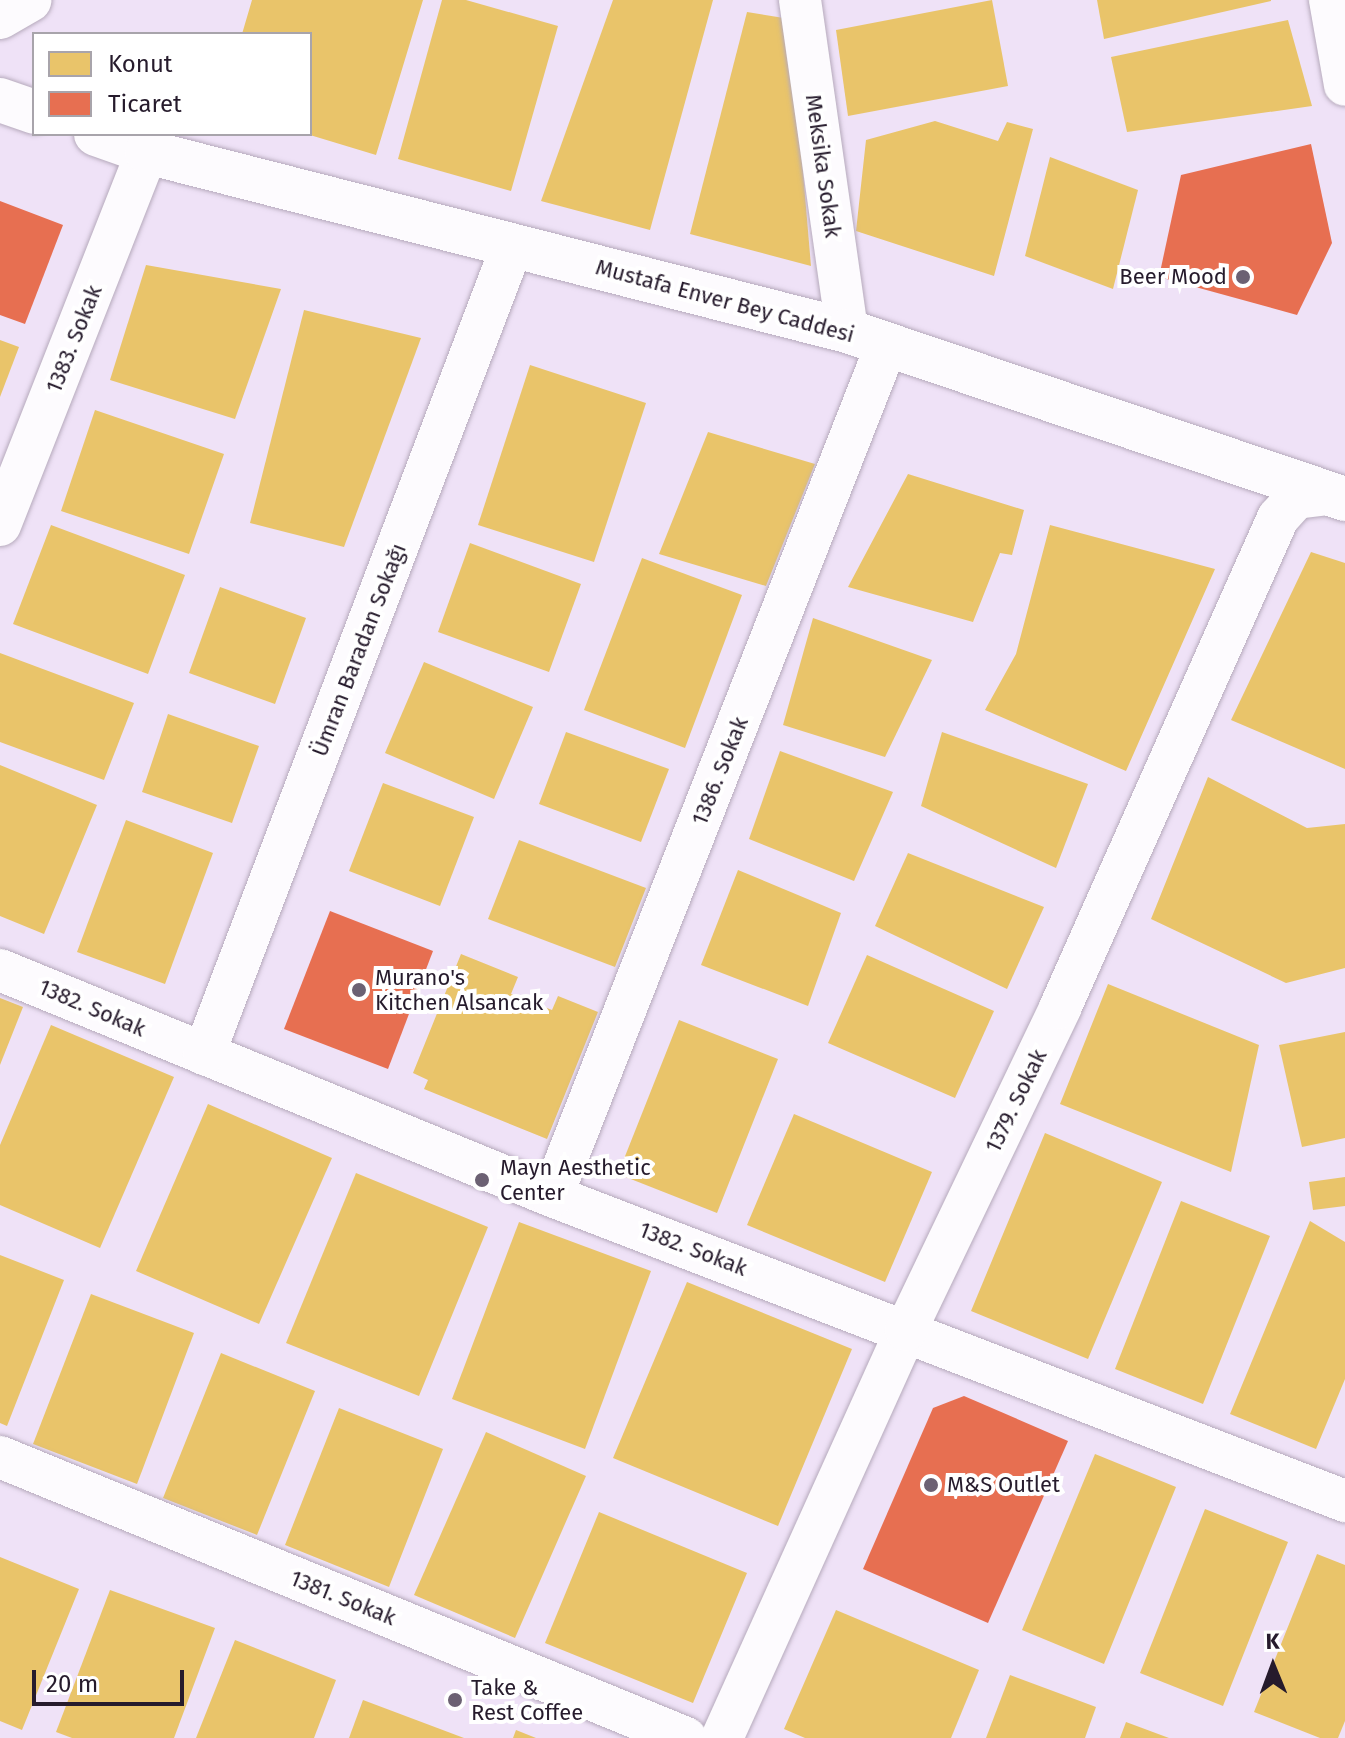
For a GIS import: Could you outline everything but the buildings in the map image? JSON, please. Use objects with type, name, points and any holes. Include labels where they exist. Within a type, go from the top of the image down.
[{"type":"street","points":[[0,17],[29,0]]},
{"type":"street","name":"Meksika Sokak","points":[[800,0],[867,338]]},
{"type":"street","points":[[1330,0],[1345,85]]},
{"type":"street","points":[[0,100],[32,111]]},
{"type":"street","name":"Mustafa Enver Bey Caddesi","points":[[102,136],[147,152],[867,338],[1338,496]]},
{"type":"street","name":"1383. Sokak","points":[[0,525],[147,152]]},
{"type":"street","name":"Ümran Baradan Sokağı","points":[[204,1054],[512,246]]},
{"type":"street","name":"1386. Sokak","points":[[552,1196],[867,338]]},
{"type":"street","name":"1379. Sokak","points":[[722,1738],[906,1330],[1060,1008],[1278,518],[1296,498],[1338,496]]},
{"type":"street","name":"1382. Sokak","points":[[0,970],[552,1196],[1345,1501]]},
{"type":"street","name":"1381. Sokak","points":[[0,1457],[686,1738]]},
{"type":"place","name":"Beer Mood","points":[[1243,277]]},
{"type":"place","name":"Murano's Kitchen Alsancak","points":[[359,990]]},
{"type":"place","name":"Mayn Aesthetic Center","points":[[482,1180]]},
{"type":"place","name":"M&S Outlet","points":[[931,1485]]},
{"type":"place","name":"Take & Rest Coffee","points":[[455,1700]]}]
